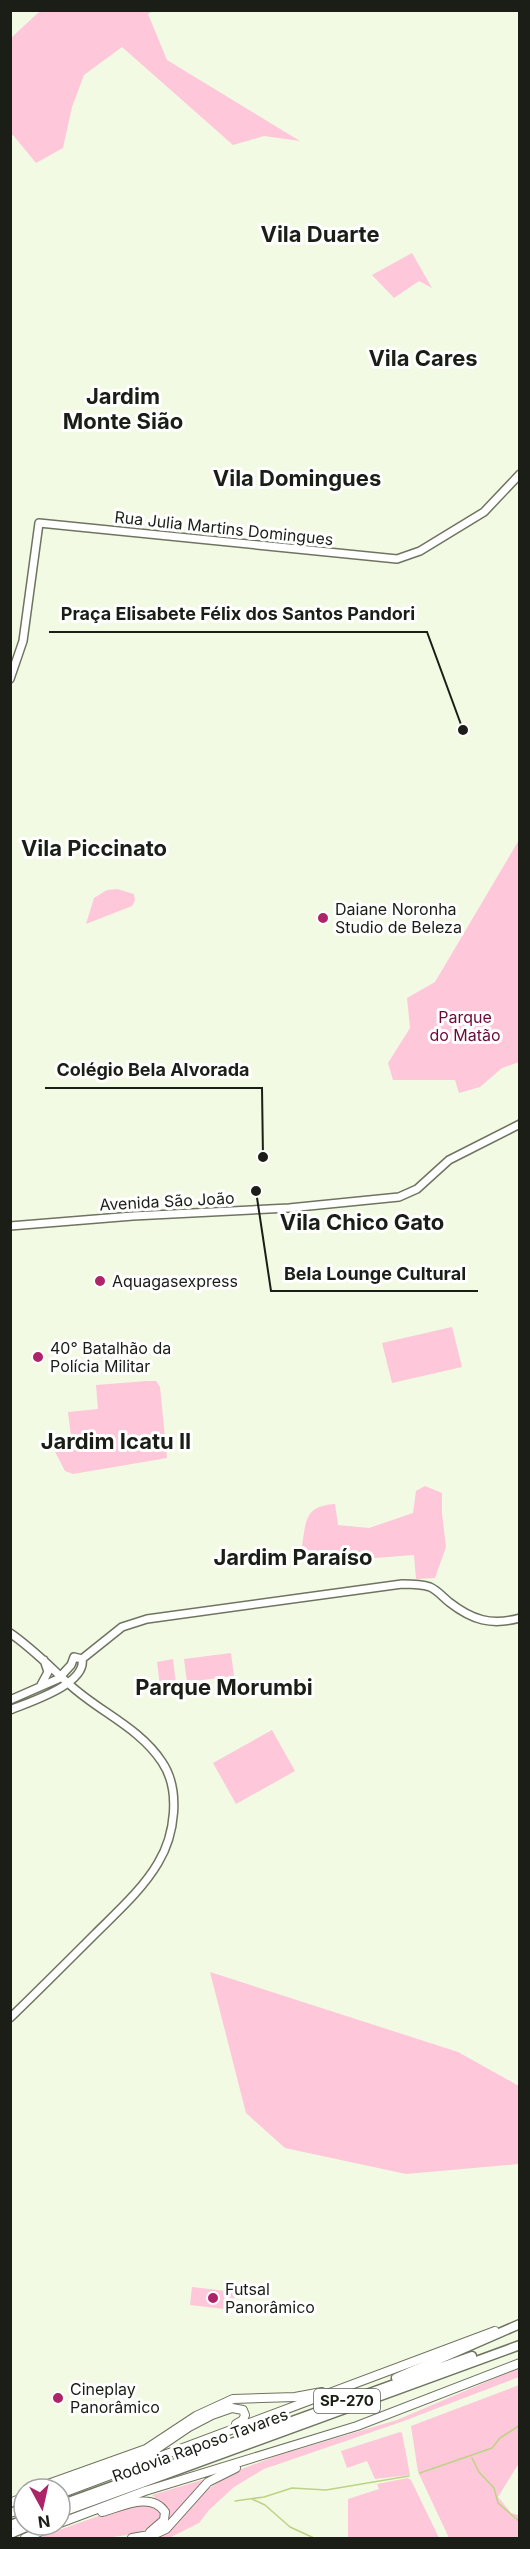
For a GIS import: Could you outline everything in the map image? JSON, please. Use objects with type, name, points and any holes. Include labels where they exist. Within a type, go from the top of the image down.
[{"type":"highway","name":"SP-270","points":[[72,2489],[417,2359],[519,2323]]},
{"type":"highway","points":[[361,2396],[519,2323]]},
{"type":"highway","name":"Rodovia Raposo Tavares","points":[[72,2501],[519,2339]]},
{"type":"highway","name":"Rodovia Raposo Tavares","points":[[72,2509],[519,2345]]},
{"type":"highway","name":"SP-270","points":[[72,2519],[145,2491],[357,2426],[519,2363]]},
{"type":"highway","points":[[68,2477],[146,2449],[196,2416],[233,2399],[295,2397],[350,2386]]},
{"type":"highway","points":[[72,2482],[152,2452],[189,2427],[212,2415],[232,2408],[243,2410],[245,2415],[243,2420],[171,2452]]},
{"type":"highway","points":[[130,2538],[155,2534],[166,2529],[208,2482],[228,2470],[281,2450]]},
{"type":"highway","points":[[72,2521],[143,2501],[161,2505],[165,2512],[164,2520],[159,2527],[130,2538]]},
{"type":"main road","name":"Rua Julia Martins Domingues","points":[[10,679],[23,640],[39,523],[379,557],[407,557],[484,512],[519,474]]},
{"type":"main road","name":"Avenida São João","points":[[10,1226],[133,1216],[289,1208],[399,1197],[417,1189],[449,1160],[519,1124]]},
{"type":"main road","points":[[10,1700],[62,1676],[71,1665],[76,1669],[122,1627],[147,1619],[402,1584],[433,1588],[469,1617],[484,1622],[495,1623],[519,1618]]},
{"type":"main road","points":[[10,1633],[41,1656],[68,1683],[128,1726],[154,1751],[169,1776],[173,1812],[168,1844],[146,1880],[119,1911],[10,2018]]},
{"type":"main road","points":[[38,1688],[48,1671],[41,1656]]},
{"type":"main road","points":[[10,1710],[68,1683],[77,1676],[82,1662]]},
{"type":"main road","points":[[77,1676],[81,1692]]},
{"type":"green space","points":[[40,11],[153,11],[148,14],[167,60],[300,141],[264,136],[233,145],[122,47],[84,75],[72,107],[63,148],[36,163],[13,135],[11,136],[11,38]]},
{"type":"green space","points":[[412,253],[432,288],[419,281],[394,298],[372,275]]},
{"type":"green space","name":"Parque do Matão","points":[[519,840],[519,1062],[502,1068],[480,1087],[459,1093],[455,1080],[393,1080],[388,1063],[410,1028],[407,998],[435,982]]},
{"type":"green space","points":[[117,889],[134,894],[135,900],[132,906],[86,924],[94,898],[107,890]]},
{"type":"green space","points":[[452,1327],[462,1367],[392,1383],[382,1343]]},
{"type":"green space","points":[[156,1381],[160,1387],[167,1458],[73,1474],[65,1471],[48,1438],[71,1436],[68,1412],[98,1409],[96,1385]]},
{"type":"green space","points":[[425,1486],[442,1493],[446,1547],[435,1578],[416,1579],[414,1555],[375,1558],[333,1554],[312,1557],[302,1546],[306,1522],[312,1511],[318,1508],[335,1504],[338,1525],[369,1528],[413,1513],[416,1491]]},
{"type":"green space","points":[[231,1653],[234,1676],[187,1682],[184,1659]]},
{"type":"green space","points":[[173,1659],[176,1684],[160,1686],[157,1662]]},
{"type":"green space","points":[[272,1730],[295,1771],[236,1804],[213,1763]]},
{"type":"green space","points":[[210,1972],[458,2052],[519,2086],[519,2164],[406,2174],[285,2148],[246,2113]]},
{"type":"green space","name":"Futsal Panorâmico","points":[[192,2287],[235,2292],[233,2310],[190,2305]]},
{"type":"green space","points":[[519,2368],[519,2377],[401,2422],[264,2469],[234,2487],[209,2510],[199,2523],[169,2538],[146,2538],[155,2536],[202,2493],[234,2472],[276,2456],[397,2420]]},
{"type":"green space","points":[[519,2385],[519,2463],[498,2497],[511,2513],[519,2515],[519,2538],[449,2538],[418,2472],[411,2426]]},
{"type":"green space","points":[[400,2432],[410,2475],[375,2479],[367,2461],[347,2468],[341,2451]]},
{"type":"green space","points":[[408,2478],[439,2538],[348,2538],[348,2499],[379,2489],[377,2484]]},
{"type":"green space","points":[[205,2481],[160,2529],[168,2510],[152,2495]]},
{"type":"green space","points":[[129,2505],[154,2505],[161,2513],[155,2523],[143,2530],[126,2535],[86,2539],[37,2538],[72,2537],[72,2525]]},
{"type":"waterway","points":[[420,2473],[492,2448],[500,2438],[520,2425]]},
{"type":"waterway","points":[[472,2458],[479,2472],[494,2488],[498,2503],[520,2522]]},
{"type":"waterway","points":[[235,2501],[264,2497],[292,2488],[326,2490],[409,2476]]},
{"type":"waterway","points":[[252,2499],[265,2505],[290,2527],[314,2538]]},
{"type":"place","name":"Praça Elisabete Félix dos Santos Pandori","points":[[463,730]]},
{"type":"place","name":"Daiane Noronha Studio de Beleza","points":[[323,918]]},
{"type":"place","name":"Colégio Bela Alvorada","points":[[263,1157]]},
{"type":"place","name":"Bela Lounge Cultural","points":[[256,1191]]},
{"type":"place","name":"Aquagasexpress","points":[[100,1281]]},
{"type":"place","name":"40° Batalhão da Polícia Militar","points":[[38,1357]]},
{"type":"place","name":"Futsal Panorâmico","points":[[213,2298]]},
{"type":"place","name":"Cineplay Panorâmico","points":[[58,2398]]},
{"type":"district","name":"Vila Duarte","points":[[320,234]]},
{"type":"district","name":"Vila Cares","points":[[423,358]]},
{"type":"district","name":"Jardim Monte Sião","points":[[123,408]]},
{"type":"district","name":"Vila Domingues","points":[[297,478]]},
{"type":"district","name":"Vila Piccinato","points":[[94,848]]},
{"type":"district","name":"Vila Chico Gato","points":[[362,1222]]},
{"type":"district","name":"Jardim Icatu II","points":[[116,1441]]},
{"type":"district","name":"Jardim Paraíso","points":[[293,1557]]},
{"type":"district","name":"Parque Morumbi","points":[[224,1687]]}]
